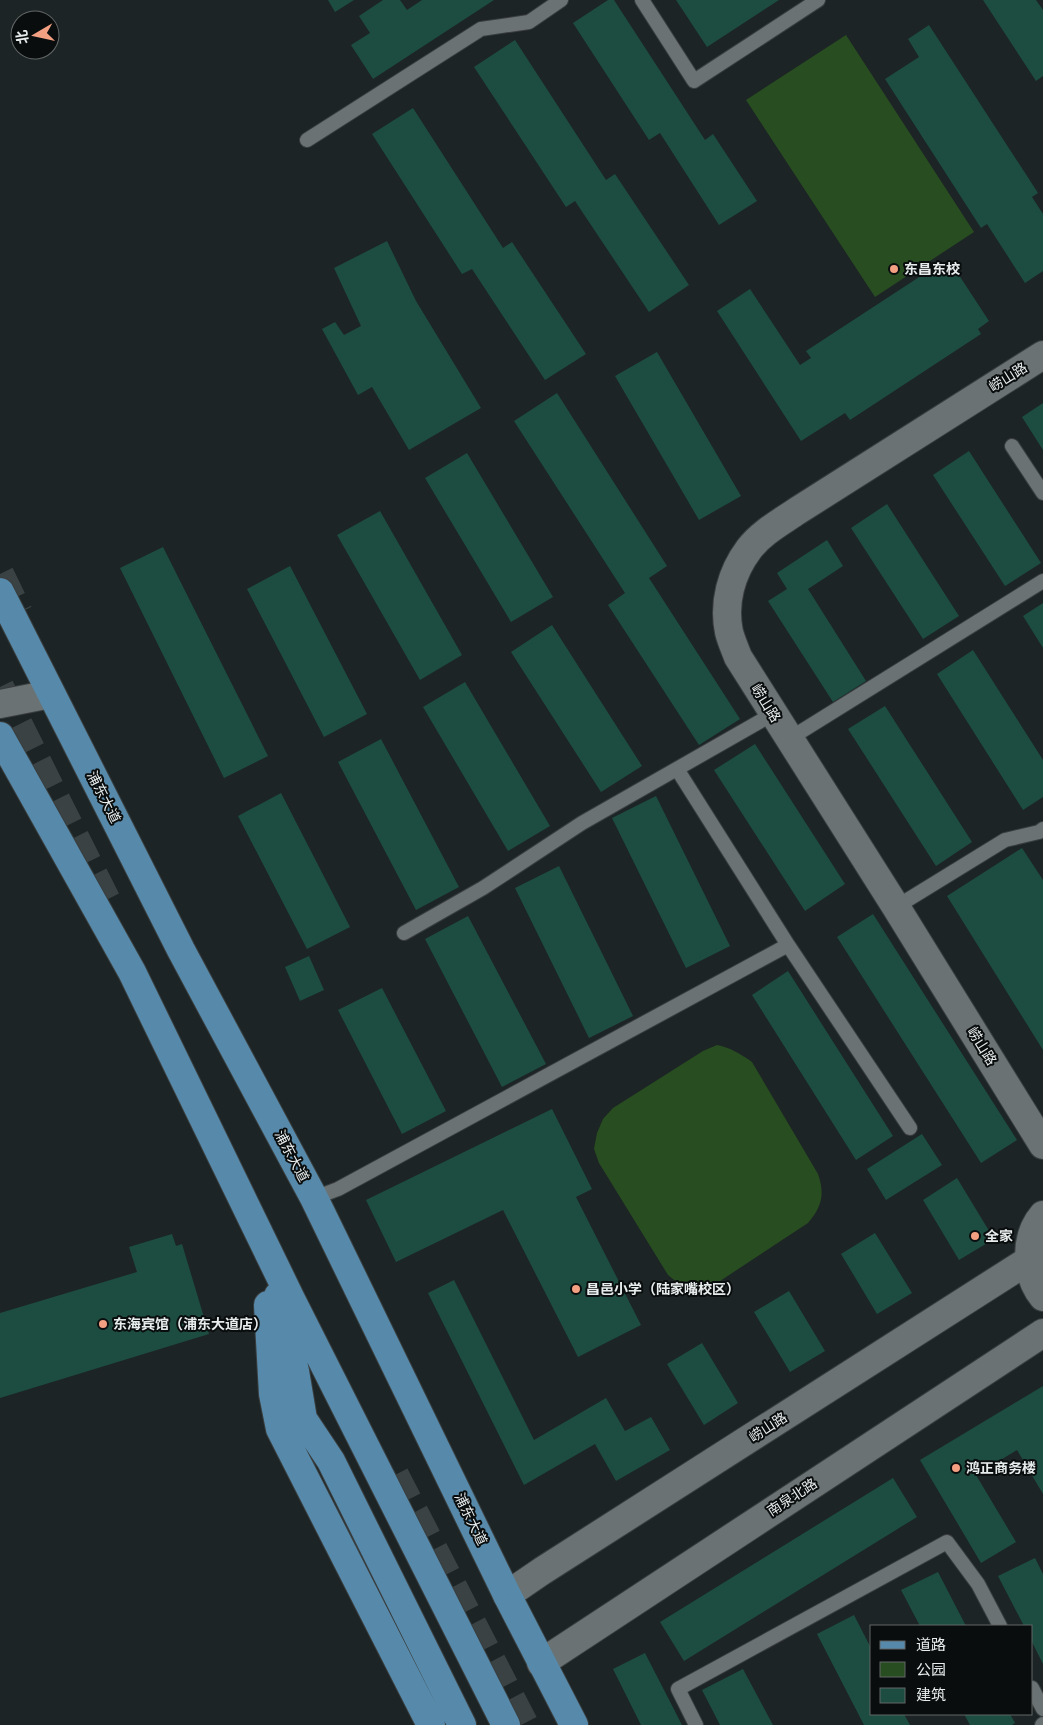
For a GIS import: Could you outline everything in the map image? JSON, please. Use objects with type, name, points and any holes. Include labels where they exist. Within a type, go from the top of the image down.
[{"type":"main road","name":"浦东大道","points":[[0,592],[182,950],[314,1198],[507,1595],[574,1725]]},
{"type":"main road","points":[[0,736],[132,972],[266,1249],[506,1725]]},
{"type":"main road","points":[[266,1249],[271,1376],[280,1429],[431,1725]]},
{"type":"main road","points":[[266,1249],[296,1372],[303,1419],[330,1461],[462,1725]]},
{"type":"street","name":"崂山路","points":[[1043,355],[797,511],[765,534],[749,548],[738,568],[730,587],[726,608],[729,632],[738,657],[1043,1145]]},
{"type":"street","points":[[0,704],[51,694]]},
{"type":"street","points":[[1043,1215],[1031,1239],[1029,1260],[1032,1277],[1043,1297]]},
{"type":"street","name":"崂山路","points":[[507,1595],[1029,1260]]},
{"type":"street","name":"南泉北路","points":[[541,1663],[1043,1333]]},
{"type":"lane","points":[[307,140],[481,29],[529,22],[561,0]]},
{"type":"lane","points":[[642,0],[694,81],[818,0]]},
{"type":"lane","points":[[1012,446],[1043,493]]},
{"type":"lane","points":[[789,739],[1043,581]]},
{"type":"lane","points":[[404,933],[483,888],[582,823],[773,714]]},
{"type":"lane","points":[[677,769],[788,946],[910,1128]]},
{"type":"lane","points":[[896,907],[1004,840],[1038,832],[1043,829]]},
{"type":"lane","points":[[314,1198],[338,1190],[788,946]]},
{"type":"lane","points":[[696,1725],[678,1689],[947,1542],[978,1584],[999,1625]]},
{"type":"lane","points":[[1033,1690],[1043,1709]]},
{"type":"green space","points":[[846,35],[974,232],[875,297],[746,100]]},
{"type":"green space","points":[[717,1045],[736,1052],[752,1062],[818,1174],[822,1194],[819,1206],[808,1223],[714,1285],[695,1289],[679,1283],[668,1275],[599,1163],[594,1149],[597,1133],[603,1119],[613,1108],[703,1051]]},
{"type":"building","points":[[328,0],[354,0],[335,12]]},
{"type":"building","points":[[383,0],[400,0],[407,10],[422,0],[494,0],[373,79],[351,45],[370,33],[359,16]]},
{"type":"building","points":[[608,0],[614,0],[705,140],[713,134],[757,201],[719,225],[660,133],[649,140],[573,23]]},
{"type":"building","points":[[676,0],[779,0],[707,47]]},
{"type":"building","points":[[983,0],[1036,0],[1043,10],[1043,76],[1036,81]]},
{"type":"building","points":[[929,25],[1038,193],[1032,197],[1043,214],[1043,271],[1025,283],[987,224],[981,228],[885,79],[919,57],[908,39]]},
{"type":"building","points":[[515,40],[606,180],[615,174],[689,285],[649,312],[575,201],[566,207],[474,67]]},
{"type":"building","points":[[413,108],[503,248],[512,242],[586,354],[545,380],[472,269],[462,274],[372,134]]},
{"type":"building","points":[[387,241],[416,301],[481,408],[409,450],[372,387],[358,395],[322,329],[335,322],[344,335],[361,326],[334,268]]},
{"type":"building","points":[[936,266],[941,274],[953,266],[989,321],[978,329],[981,334],[850,420],[845,413],[801,441],[717,311],[750,289],[800,365],[811,358],[806,351]]},
{"type":"building","points":[[657,352],[741,496],[699,520],[615,376]]},
{"type":"building","points":[[557,393],[667,566],[649,578],[740,719],[699,745],[608,605],[625,593],[514,421]]},
{"type":"building","points":[[1043,403],[1043,450],[1022,417]]},
{"type":"building","points":[[969,451],[1041,563],[1005,586],[933,475]]},
{"type":"building","points":[[467,453],[553,597],[511,622],[425,478]]},
{"type":"building","points":[[887,504],[959,616],[923,639],[851,528]]},
{"type":"building","points":[[380,511],[462,655],[420,680],[337,535]]},
{"type":"building","points":[[827,540],[843,566],[808,589],[866,681],[833,702],[768,601],[787,589],[777,573]]},
{"type":"building","points":[[163,547],[268,756],[224,778],[120,568]]},
{"type":"building","points":[[290,566],[367,714],[324,737],[247,589]]},
{"type":"building","points":[[1043,603],[1043,648],[1023,616]]},
{"type":"building","points":[[552,625],[642,766],[601,792],[511,652]]},
{"type":"building","points":[[973,650],[1043,760],[1043,797],[1023,810],[937,674]]},
{"type":"building","points":[[465,682],[550,826],[508,851],[423,707]]},
{"type":"building","points":[[885,706],[972,842],[936,866],[848,729]]},
{"type":"building","points":[[381,739],[459,887],[416,910],[338,762]]},
{"type":"building","points":[[755,744],[845,884],[805,911],[714,770]]},
{"type":"building","points":[[281,793],[350,927],[307,949],[238,816]]},
{"type":"building","points":[[656,796],[730,946],[686,968],[612,818]]},
{"type":"building","points":[[1022,848],[1043,880],[1043,1050],[947,896]]},
{"type":"building","points":[[559,866],[633,1016],[589,1038],[515,888]]},
{"type":"building","points":[[873,914],[1017,1140],[981,1163],[837,937]]},
{"type":"building","points":[[468,916],[546,1064],[502,1087],[425,939]]},
{"type":"building","points":[[309,956],[324,990],[300,1001],[285,967]]},
{"type":"building","points":[[788,971],[893,1136],[856,1160],[752,995]]},
{"type":"building","points":[[382,988],[446,1111],[402,1134],[338,1010]]},
{"type":"building","points":[[552,1109],[592,1189],[576,1197],[641,1325],[578,1357],[503,1210],[396,1262],[366,1200]]},
{"type":"building","points":[[922,1134],[942,1165],[886,1200],[867,1169]]},
{"type":"building","points":[[957,1178],[994,1239],[959,1260],[923,1200]]},
{"type":"building","points":[[875,1233],[912,1293],[877,1314],[841,1254]]},
{"type":"building","name":"东海宾馆（浦东大道店）","points":[[172,1234],[176,1246],[182,1244],[209,1334],[0,1398],[0,1313],[137,1272],[129,1247]]},
{"type":"building","points":[[454,1280],[534,1440],[606,1398],[625,1431],[651,1417],[670,1450],[616,1481],[595,1444],[524,1485],[428,1293]]},
{"type":"building","points":[[789,1291],[825,1351],[790,1372],[754,1312]]},
{"type":"building","points":[[702,1343],[738,1403],[704,1425],[667,1364]]},
{"type":"building","name":"鸿正商务楼","points":[[1043,1386],[1043,1494],[1017,1450],[976,1475],[1016,1542],[981,1563],[920,1460]]},
{"type":"building","points":[[893,1478],[917,1517],[684,1661],[660,1622]]},
{"type":"building","points":[[1035,1558],[1043,1574],[1043,1664],[1033,1644],[1033,1625],[1023,1625],[998,1576]]},
{"type":"building","points":[[938,1572],[965,1625],[919,1625],[901,1590]]},
{"type":"building","points":[[854,1615],[870,1646],[870,1715],[905,1715],[910,1725],[864,1725],[817,1634]]},
{"type":"building","points":[[645,1653],[682,1725],[641,1725],[613,1669]]},
{"type":"building","points":[[743,1669],[773,1725],[720,1725],[702,1690]]},
{"type":"building","points":[[965,1715],[1011,1715],[1015,1723],[1012,1725],[970,1725]]},
{"type":"tunnel","points":[[0,574],[19,613]]},
{"type":"tunnel","points":[[0,687],[111,909]]},
{"type":"tunnel","points":[[395,1475],[525,1725]]},
{"type":"place","name":"东昌东校","points":[[894,269]]},
{"type":"place","name":"全家","points":[[975,1236]]},
{"type":"place","name":"昌邑小学（陆家嘴校区）","points":[[576,1289]]},
{"type":"place","name":"东海宾馆（浦东大道店）","points":[[103,1324]]},
{"type":"place","name":"鸿正商务楼","points":[[956,1468]]}]
